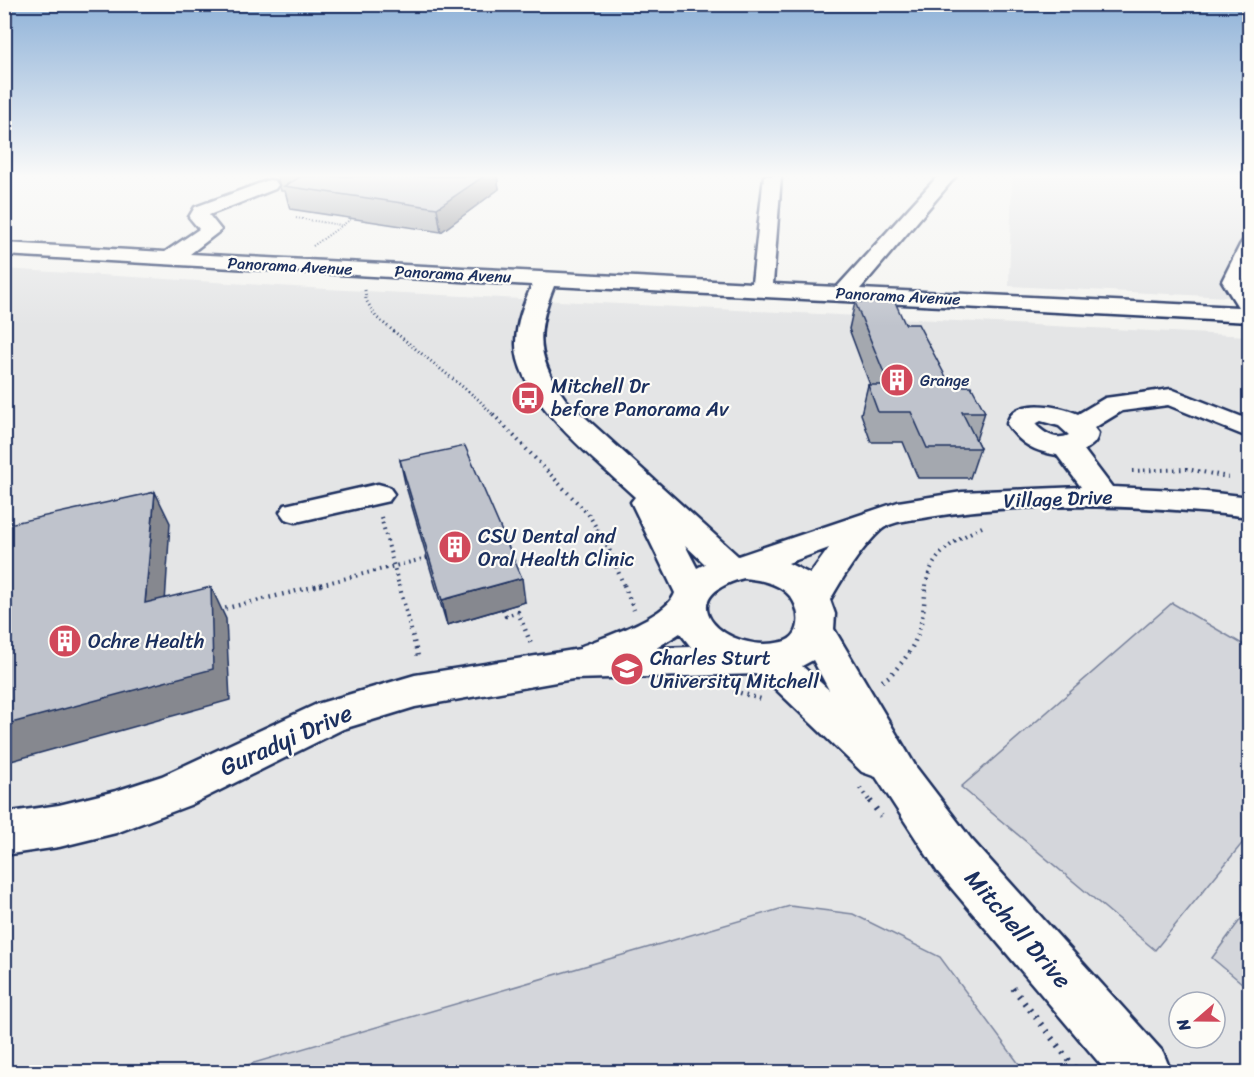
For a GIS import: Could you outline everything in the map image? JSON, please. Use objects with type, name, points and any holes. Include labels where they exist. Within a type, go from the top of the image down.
[{"type":"street","points":[[170,258],[211,230],[207,226]]},
{"type":"street","points":[[762,289],[768,226]]},
{"type":"street","points":[[844,293],[903,226]]},
{"type":"street","points":[[1250,245],[1233,281],[1250,308]]},
{"type":"street","name":"Panorama Avenue","points":[[4,249],[287,265],[363,278]]},
{"type":"street","name":"Panorama Avenu","points":[[363,278],[546,278]]},
{"type":"street","points":[[546,278],[527,340],[527,352],[538,384],[556,406],[636,482],[737,567]]},
{"type":"street","name":"Panorama Avenue","points":[[546,278],[1250,315]]},
{"type":"street","points":[[1103,496],[1072,436],[1115,404],[1171,397],[1250,430]]},
{"type":"street","points":[[636,482],[690,601],[692,623],[700,636],[713,647],[750,671],[791,655],[807,645],[815,615],[801,585],[784,574],[765,568],[737,567],[713,573],[701,581],[690,601]]},
{"type":"street","name":"Village Drive","points":[[737,567],[898,512],[962,502],[1103,496],[1197,501],[1250,507]]},
{"type":"street","points":[[296,512],[378,500]]},
{"type":"street","name":"Village Drive","points":[[815,615],[831,568],[870,523]]},
{"type":"street","name":"Guradyi Drive","points":[[4,834],[58,826],[135,805],[174,791],[331,716],[376,702],[444,686],[573,664],[645,637],[690,601]]},
{"type":"street","name":"Mitchell Drive","points":[[815,615],[831,694],[880,794],[954,855],[1143,1072]]},
{"type":"street","name":"Guradyi Drive","points":[[573,664],[750,671]]},
{"type":"street","name":"Mitchell Drive","points":[[750,671],[831,694]]},
{"type":"path","points":[[287,265],[340,226]]},
{"type":"path","points":[[363,278],[366,300],[376,317],[479,400],[589,515],[604,535],[612,552],[645,637]]},
{"type":"path","points":[[378,500],[419,662]]},
{"type":"path","points":[[750,671],[761,699],[795,713],[831,694],[885,680],[912,650],[919,635],[924,619],[925,588],[931,567],[951,543],[992,524]]},
{"type":"path","points":[[215,611],[427,558]]},
{"type":"path","points":[[503,609],[506,616],[518,612],[531,644],[520,646]]},
{"type":"path","points":[[1006,979],[1078,1072]]},
{"type":"shaded area","points":[[1011,226],[1249,226],[1249,298],[1009,286]]},
{"type":"shaded area","name":"Charles Sturt University Mitchell","points":[[4,269],[326,289],[1249,336],[1249,1072],[5,1072]]},
{"type":"shaded area","points":[[1172,603],[1249,648],[1249,835],[1155,950],[961,787]]},
{"type":"shaded area","points":[[790,906],[853,914],[940,957],[1025,1072],[223,1072]]},
{"type":"shaded area","points":[[1249,908],[1249,989],[1212,958]]},
{"type":"building","points":[[855,302],[895,302],[905,324],[918,324],[947,379],[952,379],[956,386],[971,386],[985,412],[962,412],[980,448],[927,448],[911,412],[878,412],[868,385],[889,385]]},
{"type":"building","name":"CSU Dental and Oral Health Clinic","points":[[465,446],[522,578],[442,600],[400,460]]},
{"type":"building","name":"Ochre Health","points":[[155,492],[145,603],[211,587],[213,669],[4,725],[4,525]]},
{"type":"place","name":"Grange","points":[[897,380]]},
{"type":"place","name":"Mitchell Dr before Panorama Av","points":[[528,398]]},
{"type":"place","name":"CSU Dental and Oral Health Clinic","points":[[455,547]]},
{"type":"place","name":"Ochre Health","points":[[65,641]]},
{"type":"place","name":"Charles Sturt University Mitchell","points":[[627,669]]}]
